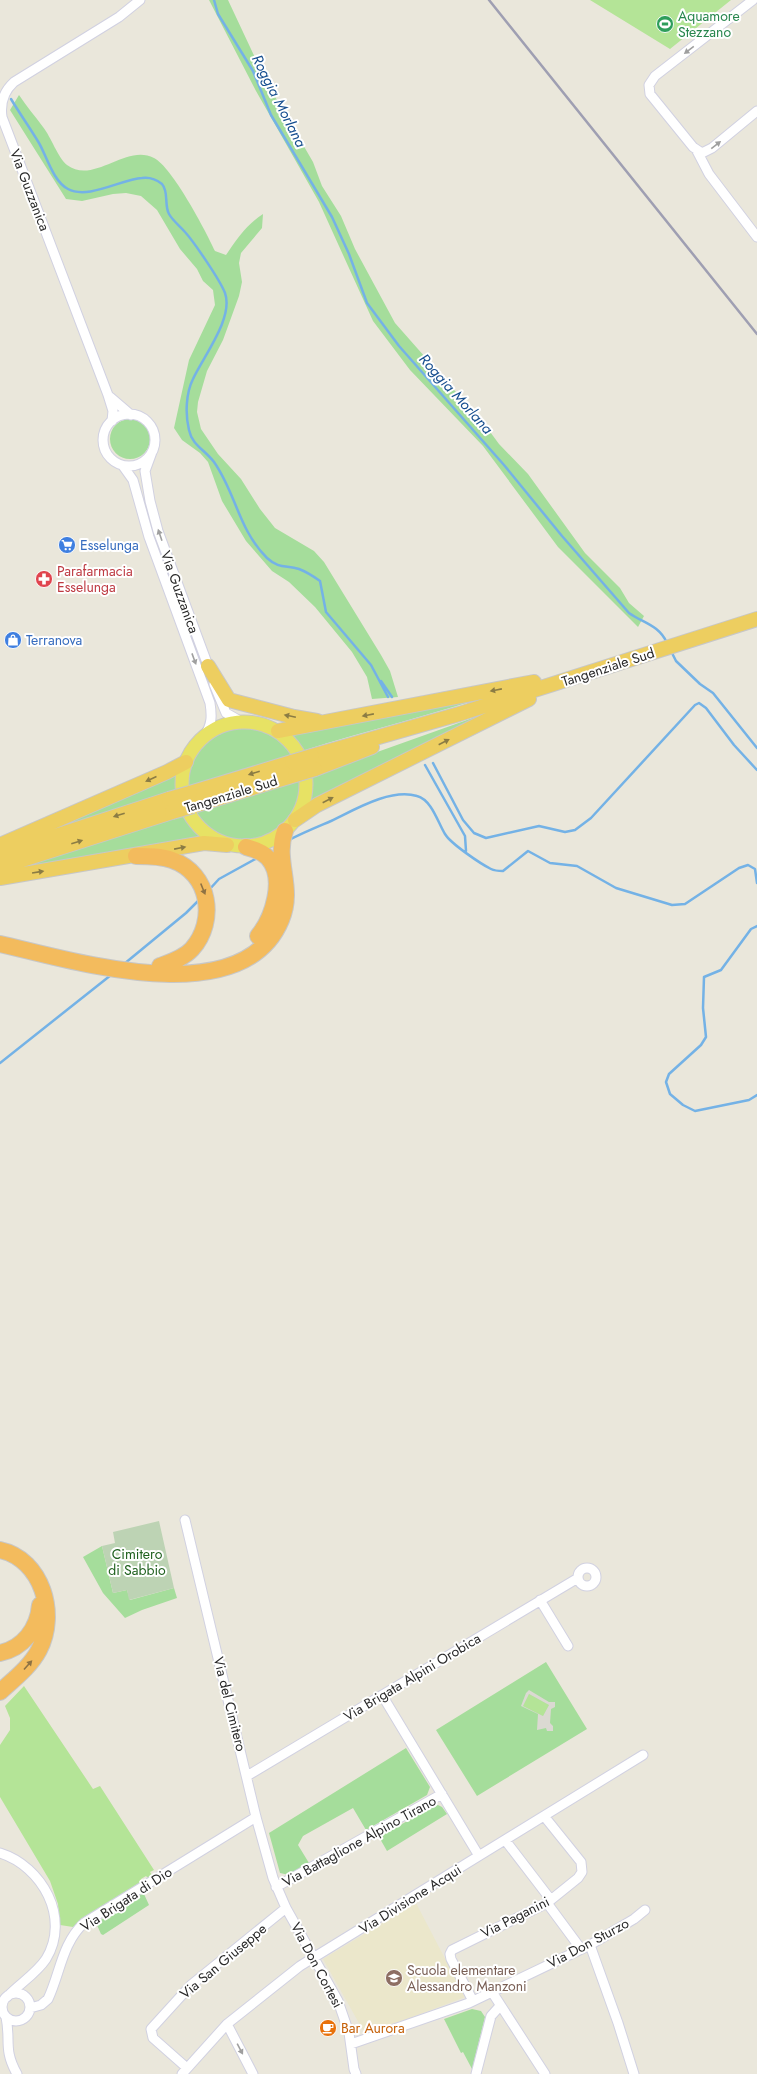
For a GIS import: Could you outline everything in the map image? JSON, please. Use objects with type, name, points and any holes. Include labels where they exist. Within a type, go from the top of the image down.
[{"type":"highway","name":"Tangenziale Sud","points":[[0,867],[192,799],[313,763],[458,714],[757,619]]},
{"type":"highway","points":[[208,666],[229,700],[294,717],[329,722]]},
{"type":"highway","points":[[278,732],[547,680],[562,681]]},
{"type":"highway","points":[[0,944],[102,968],[141,972],[190,973],[215,970],[237,963],[256,953],[280,922],[285,909],[287,896],[281,858],[282,838],[290,826],[316,805],[562,681]]},
{"type":"highway","points":[[0,845],[168,772],[186,762]]},
{"type":"highway","name":"Tangenziale Sud","points":[[0,854],[171,806]]},
{"type":"highway","points":[[0,878],[136,856],[204,843],[228,844]]},
{"type":"highway","points":[[0,935],[91,957],[160,966],[204,963],[226,958],[245,948],[263,930],[274,906],[276,893],[275,872],[267,857],[246,847]]},
{"type":"highway","points":[[136,856],[157,857],[173,860],[189,869],[201,883],[207,900],[208,918],[202,936],[191,950],[176,960],[160,966]]},
{"type":"highway","points":[[0,1550],[18,1556],[28,1564],[36,1574],[43,1591],[46,1610],[44,1638],[30,1663],[0,1692]]},
{"type":"highway","points":[[0,1653],[12,1649],[22,1643],[35,1626],[40,1604],[36,1574]]},
{"type":"main road","points":[[240,722],[266,725],[278,732],[296,749],[306,772],[305,797],[290,826],[267,842],[246,847],[228,844],[209,836],[197,825],[188,812],[182,793],[183,772],[186,762],[197,743],[215,728],[240,722]]},
{"type":"street","name":"Via Guzzanica","points":[[140,0],[119,17],[14,82],[3,96],[0,108],[5,125],[108,395],[112,411],[112,421],[104,433],[105,448],[114,461],[123,466],[133,480],[149,537],[210,703],[212,715],[210,727],[205,735]]},
{"type":"street","points":[[753,0],[655,76],[649,85],[650,94],[697,151],[709,174],[757,237]]},
{"type":"street","points":[[697,151],[702,153],[712,148],[757,111]]},
{"type":"street","name":"Via Guzzanica","points":[[108,395],[131,414],[146,421],[152,427],[154,435],[152,452],[145,471],[150,501],[158,531],[226,713],[240,722]]},
{"type":"street","points":[[112,421],[118,417],[131,414]]},
{"type":"street","points":[[123,466],[140,464],[152,452]]},
{"type":"street","name":"Via del Cimitero","points":[[185,1520],[256,1817],[276,1887]]},
{"type":"street","name":"Via Brigata Alpini Orobica","points":[[247,1776],[578,1578]]},
{"type":"street","points":[[540,1600],[568,1646]]},
{"type":"street","points":[[382,1695],[479,1856]]},
{"type":"street","name":"Via Divisione Acqui","points":[[184,2071],[226,2024],[296,1968],[644,1755]]},
{"type":"street","name":"Via Battaglione Alpino Tirano","points":[[276,1887],[442,1794]]},
{"type":"street","name":"Via Paganini","points":[[472,2001],[451,1959],[450,1954],[452,1950],[549,1902],[580,1876],[583,1867],[544,1816]]},
{"type":"street","name":"Via Brigata di Dio","points":[[29,2004],[39,2006],[48,1999],[70,1940],[84,1923],[256,1817]]},
{"type":"street","points":[[505,1840],[549,1902],[586,1947],[618,2023],[634,2074]]},
{"type":"street","points":[[0,1853],[19,1861],[36,1875],[46,1889],[51,1904],[54,1928],[52,1943],[46,1958],[33,1973],[7,1997],[3,2005],[9,2034],[8,2054],[17,2074]]},
{"type":"street","name":"Via Don Cortesi","points":[[276,1887],[286,1908],[338,2001],[351,2044],[355,2071]]},
{"type":"street","name":"Via San Giuseppe","points":[[184,2071],[153,2038],[151,2029],[191,1985],[286,1908]]},
{"type":"street","name":"Via Don Sturzo","points":[[351,2044],[472,2001],[492,1992],[586,1947],[634,1919],[645,1910]]},
{"type":"street","points":[[9,2034],[20,2020],[27,2016],[29,2004],[27,1988],[33,1973]]},
{"type":"street","points":[[492,1992],[545,2074]]},
{"type":"street","points":[[7,1997],[15,1994],[24,1996],[29,2004]]},
{"type":"street","points":[[476,2074],[491,2016],[500,2006]]},
{"type":"street","points":[[6,2017],[15,2021],[20,2020]]},
{"type":"street","points":[[226,2024],[253,2074]]},
{"type":"street","points":[[345,2074],[355,2071]]},
{"type":"shaded area","points":[[529,1690],[549,1702],[555,1702],[555,1707],[551,1709],[550,1723],[553,1726],[553,1731],[547,1731],[546,1728],[537,1730],[538,1714],[521,1706],[526,1693]],"holes":[[[529,1694],[549,1705],[543,1716],[523,1706]]]},
{"type":"shaded area","name":"Scuola elementare Alessandro Manzoni","points":[[416,1903],[465,1997],[368,2034],[364,2032],[323,1959]]},
{"type":"green space","points":[[209,0],[228,0],[266,81],[313,162],[322,186],[341,216],[355,249],[395,323],[485,425],[499,444],[528,474],[585,553],[620,588],[629,603],[644,616],[638,627],[558,547],[483,446],[410,370],[373,321],[319,202],[256,91]]},
{"type":"green space","name":"Aquamore Stezzano","points":[[590,0],[731,0],[670,49]]},
{"type":"green space","points":[[19,95],[46,131],[64,162],[77,170],[99,168],[132,156],[143,155],[154,158],[170,174],[179,186],[215,251],[226,255],[247,228],[263,214],[262,228],[241,253],[239,263],[242,282],[239,296],[223,340],[207,371],[198,402],[197,412],[201,429],[218,454],[241,479],[260,509],[275,528],[314,551],[324,562],[390,671],[398,697],[372,699],[367,677],[352,652],[315,607],[289,582],[272,571],[246,541],[222,501],[208,462],[200,453],[182,440],[174,428],[189,360],[215,305],[213,290],[203,281],[197,269],[180,249],[157,210],[141,196],[126,193],[113,194],[82,201],[66,199],[10,110]]},
{"type":"green space","points":[[134,419],[141,422],[147,428],[150,439],[149,447],[141,456],[134,459],[126,459],[119,456],[111,447],[110,435],[113,428],[122,420]]},
{"type":"green space","points":[[501,692],[302,751],[289,733]]},
{"type":"green space","points":[[509,705],[301,813],[308,798],[310,776]]},
{"type":"green space","points":[[244,726],[255,727],[266,731],[285,743],[297,762],[301,773],[301,795],[297,806],[285,825],[266,837],[255,841],[244,842],[233,841],[222,837],[203,825],[191,806],[187,795],[186,784],[187,773],[191,762],[203,743],[222,731],[233,727]]},
{"type":"green space","points":[[182,766],[180,792],[0,851]]},
{"type":"green space","points":[[184,814],[192,826],[204,836],[0,874]]},
{"type":"green space","name":"Cimitero di Sabbio","points":[[159,1521],[174,1588],[129,1600],[127,1590],[113,1593],[102,1546],[115,1543],[113,1532]]},
{"type":"green space","points":[[102,1546],[113,1593],[127,1590],[130,1600],[174,1588],[177,1598],[142,1610],[125,1618],[103,1593],[83,1557]]},
{"type":"green space","points":[[546,1662],[587,1729],[477,1796],[436,1730]]},
{"type":"green space","points":[[24,1686],[93,1789],[100,1786],[154,1870],[150,1872],[152,1875],[148,1878],[146,1876],[141,1879],[143,1882],[73,1927],[60,1925],[58,1904],[50,1881],[0,1797],[0,1745],[10,1730],[10,1718],[5,1706]]},
{"type":"green space","points":[[529,1694],[549,1705],[543,1716],[523,1706]]},
{"type":"green space","points":[[406,1748],[430,1787],[427,1795],[366,1830],[353,1808],[303,1836],[298,1845],[309,1863],[289,1875],[280,1873],[269,1833]]},
{"type":"green space","points":[[438,1805],[442,1807],[447,1814],[387,1851],[379,1837]]},
{"type":"green space","points":[[144,1894],[149,1905],[103,1935],[101,1934],[96,1923]]},
{"type":"green space","points":[[472,2009],[481,2011],[485,2017],[472,2069],[463,2052],[461,2053],[444,2019]]},
{"type":"waterway","name":"Roggia Morlana","points":[[214,0],[218,14],[253,71],[271,115],[332,217],[349,254],[367,303],[399,346],[504,465],[562,536],[629,613],[655,628],[660,632],[667,643]]},
{"type":"waterway","points":[[11,99],[39,143],[54,175],[68,189],[76,192],[95,191],[134,179],[145,178],[158,181],[164,187],[169,214],[189,237],[213,271],[225,293],[227,303],[225,314],[216,337],[193,379],[189,391],[187,411],[188,424],[193,440],[214,462],[227,486],[243,523],[257,547],[275,564],[302,570],[320,581],[326,612],[371,665],[388,697]]},
{"type":"waterway","name":"Roggia Morlana","points":[[671,651],[676,661],[700,684],[713,693],[757,748]]},
{"type":"waterway","points":[[381,681],[392,697]]},
{"type":"waterway","points":[[433,763],[463,820],[474,833],[486,838],[539,826],[565,832],[575,830],[591,818],[695,705],[699,703],[706,708],[734,745],[757,770]]},
{"type":"waterway","points":[[425,765],[465,836],[466,851]]},
{"type":"waterway","points":[[289,840],[372,801],[384,797],[406,794],[417,796],[427,802],[448,838],[466,853],[494,870],[503,871],[528,851],[550,863],[577,866],[616,888],[672,905],[685,904],[739,868],[748,865],[755,869],[757,883]]},
{"type":"waterway","points":[[208,891],[219,879],[259,857]]},
{"type":"waterway","points":[[124,964],[186,913],[199,900]]},
{"type":"waterway","points":[[757,926],[751,929],[721,970],[704,977],[703,1008],[706,1037],[701,1045],[669,1074],[666,1082],[670,1094],[683,1105],[695,1111],[749,1100],[757,1095]]},
{"type":"waterway","points":[[0,1063],[111,975]]},
{"type":"railway","points":[[489,0],[757,334]]},
{"type":"place","name":"Aquamore Stezzano","points":[[665,24]]},
{"type":"place","name":"Esselunga","points":[[67,545]]},
{"type":"place","name":"Parafarmacia Esselunga","points":[[44,579]]},
{"type":"place","name":"Terranova","points":[[13,640]]},
{"type":"place","name":"Scuola elementare Alessandro Manzoni","points":[[394,1978]]},
{"type":"place","name":"Bar Aurora","points":[[328,2028]]}]
